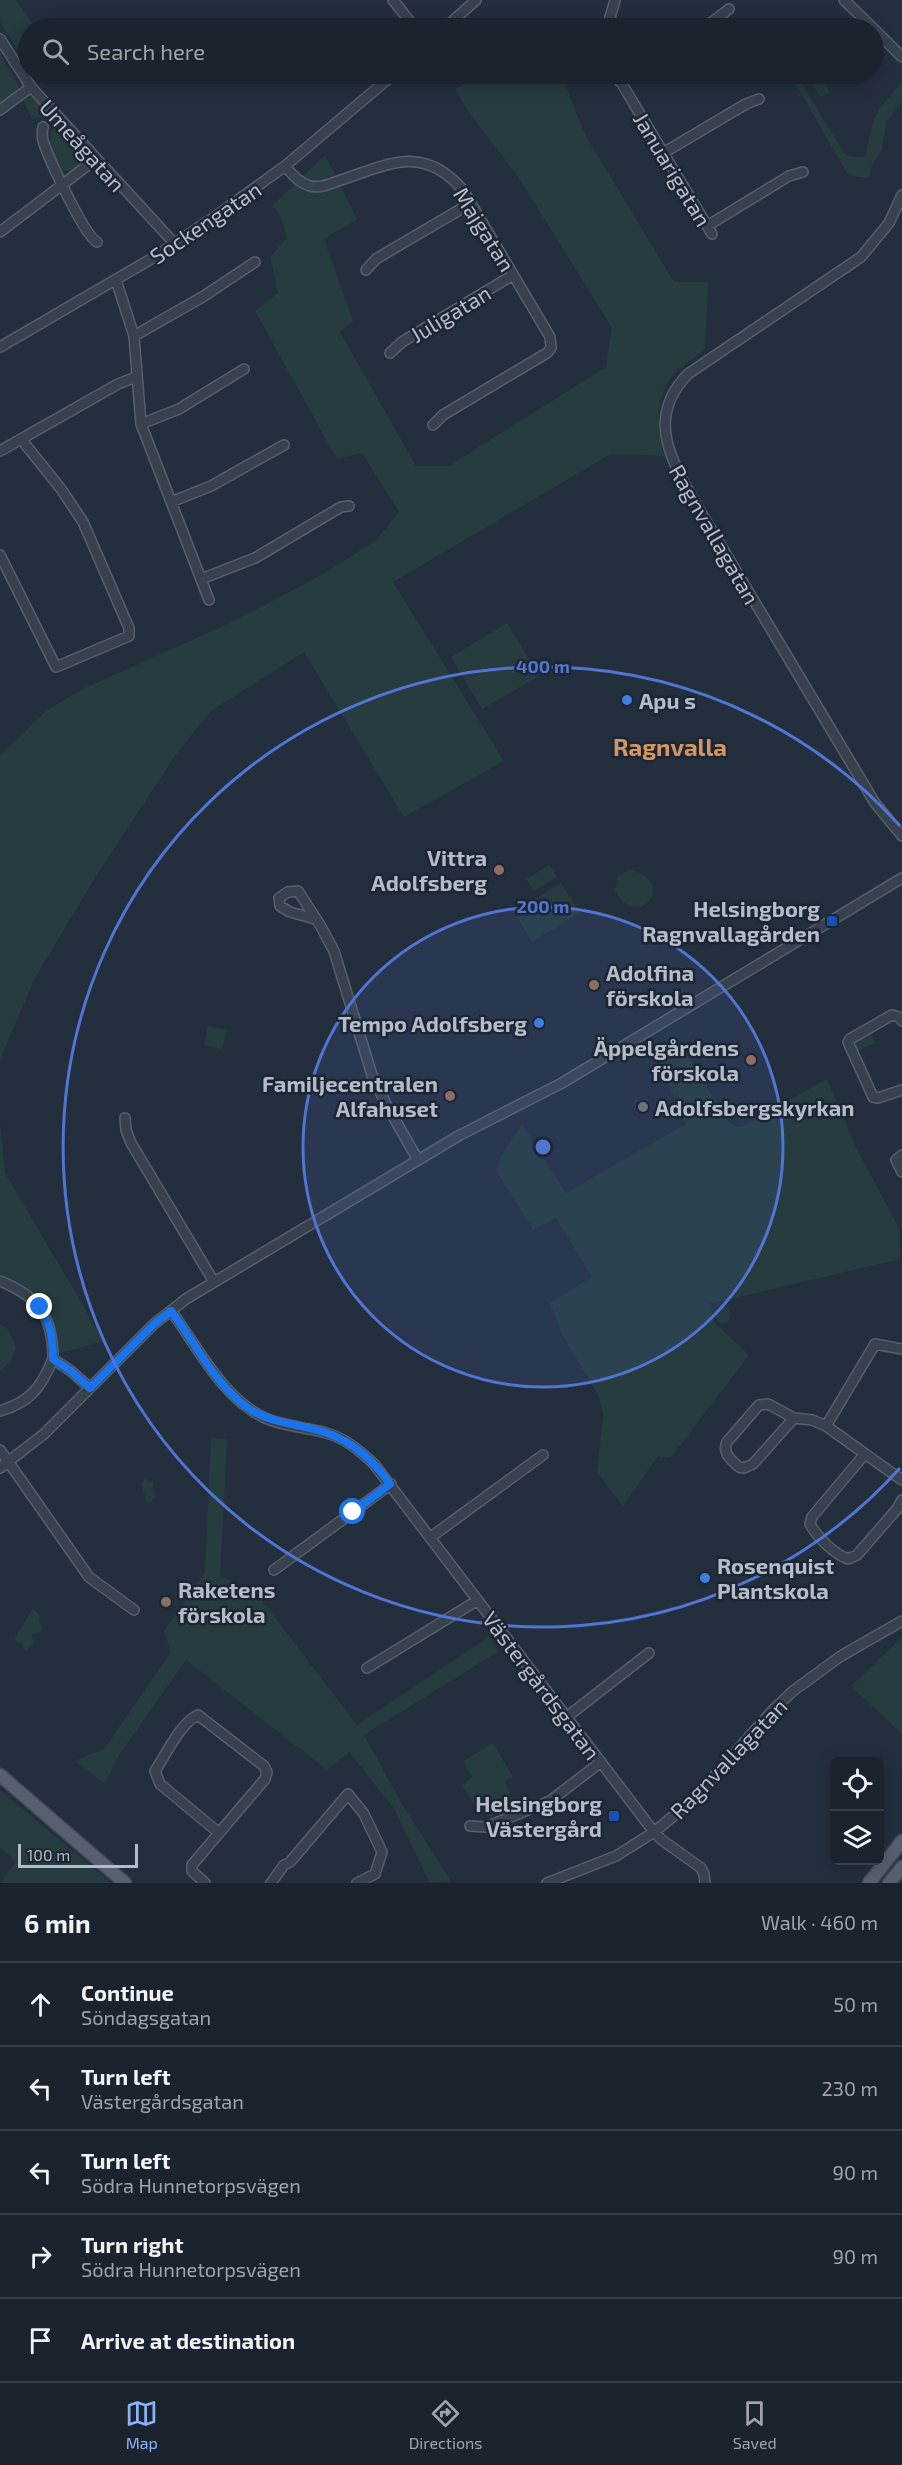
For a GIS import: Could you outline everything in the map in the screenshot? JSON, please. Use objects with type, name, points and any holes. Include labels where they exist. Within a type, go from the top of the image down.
[{"type":"main road","points":[[0,1775],[125,1883]]},
{"type":"main road","points":[[869,1883],[902,1841]]},
{"type":"main road","points":[[890,1883],[902,1867]]},
{"type":"street","points":[[393,0],[407,18]]},
{"type":"street","points":[[456,18],[477,0]]},
{"type":"street","points":[[610,18],[615,0]]},
{"type":"street","points":[[846,1],[862,18]]},
{"type":"street","points":[[717,18],[729,9]]},
{"type":"street","name":"Umeågatan","points":[[0,39],[18,67]]},
{"type":"street","points":[[884,40],[902,57]]},
{"type":"street","name":"Umeågatan","points":[[29,84],[175,244]]},
{"type":"street","name":"Sockengatan","points":[[0,347],[175,244],[285,166],[382,84]]},
{"type":"street","name":"Januarigatan","points":[[622,84],[710,230],[789,176],[803,172]]},
{"type":"street","points":[[0,110],[31,87]]},
{"type":"street","points":[[663,153],[746,104],[759,99]]},
{"type":"street","points":[[43,127],[44,143],[88,235],[97,242]]},
{"type":"street","points":[[0,232],[96,159]]},
{"type":"street","name":"Majgatan","points":[[285,166],[299,180],[317,187],[389,164],[419,161],[435,166],[450,176],[463,190],[550,337],[551,348],[547,353],[443,415],[433,425]]},
{"type":"street","name":"Ragnvallagatan","points":[[902,195],[889,223],[861,257],[688,374],[676,388],[670,400],[665,428],[670,457],[690,494],[875,803],[902,836]]},
{"type":"street","points":[[366,270],[376,259],[471,203]]},
{"type":"street","points":[[134,336],[204,296],[255,262]]},
{"type":"street","name":"Juligatan","points":[[390,353],[402,342],[513,275]]},
{"type":"street","points":[[116,280],[134,336],[141,424],[208,600]]},
{"type":"street","points":[[141,424],[179,409],[244,369]]},
{"type":"street","points":[[0,451],[118,384],[136,377]]},
{"type":"street","points":[[0,555],[56,667],[127,638],[130,631],[83,522],[75,508],[21,439]]},
{"type":"street","points":[[171,502],[212,486],[284,445]]},
{"type":"street","points":[[201,579],[255,558],[341,507],[349,506]]},
{"type":"street","points":[[0,1468],[44,1434],[154,1324],[214,1282],[478,1125],[562,1083],[902,878]]},
{"type":"street","points":[[315,919],[338,960],[372,1075],[418,1160]]},
{"type":"street","points":[[902,1021],[899,1017],[892,1015],[848,1042],[873,1097],[878,1098],[902,1089]]},
{"type":"street","points":[[125,1118],[126,1130],[131,1143],[214,1282]]},
{"type":"street","points":[[902,1155],[896,1160],[902,1172]]},
{"type":"street","points":[[0,1281],[16,1287],[40,1307],[48,1319],[53,1337],[53,1359],[41,1386],[30,1397],[0,1411]]},
{"type":"street","name":"Västergårdsgatan","points":[[171,1311],[223,1383],[241,1402],[275,1422],[326,1432],[346,1441],[374,1464],[654,1832],[701,1868],[705,1883]]},
{"type":"street","points":[[826,1426],[875,1344],[902,1349]]},
{"type":"street","points":[[53,1359],[90,1388]]},
{"type":"street","points":[[794,1418],[748,1467],[739,1467],[726,1454],[725,1447],[728,1442],[759,1405],[768,1404],[794,1418],[812,1420],[826,1426],[902,1480]]},
{"type":"street","points":[[0,1450],[89,1577],[134,1610]]},
{"type":"street","points":[[431,1538],[543,1455]]},
{"type":"street","points":[[864,1455],[812,1517],[810,1524],[813,1531],[841,1557],[848,1559],[857,1555],[897,1509],[902,1500]]},
{"type":"street","points":[[274,1570],[390,1484]]},
{"type":"street","points":[[367,1668],[478,1600]]},
{"type":"street","name":"Ragnvallagatan","points":[[547,1883],[616,1856],[654,1832],[694,1799],[772,1710],[793,1691],[841,1656],[902,1621]]},
{"type":"street","points":[[568,1716],[649,1653]]},
{"type":"street","points":[[204,1883],[194,1875],[191,1868],[218,1832],[265,1779],[267,1772],[264,1766],[198,1715],[191,1718],[183,1728],[155,1771],[155,1777],[160,1784],[218,1832]]},
{"type":"street","points":[[470,1826],[486,1827],[550,1802],[601,1762]]},
{"type":"street","points":[[271,1883],[284,1865],[290,1862],[327,1821],[331,1811],[348,1794],[364,1814],[382,1852],[375,1874],[357,1883]]},
{"type":"green space","points":[[0,0],[16,0],[28,18],[18,18],[18,51],[0,22]]},
{"type":"green space","points":[[0,54],[19,85],[17,91],[0,103]]},
{"type":"green space","points":[[902,82],[902,103],[886,122],[882,150],[872,165],[869,178],[848,175],[796,84],[802,84],[844,153],[849,156],[864,157],[876,115]]},
{"type":"green space","points":[[463,84],[565,84],[584,133],[674,282],[708,282],[705,349],[675,373],[663,391],[660,402],[659,424],[664,456],[611,454],[393,582],[504,761],[404,817],[304,652],[211,711],[177,753],[98,873],[36,976],[0,1059],[0,756],[47,710],[83,689],[234,621],[314,579],[374,542],[399,512],[362,453],[337,459],[255,311],[278,293],[270,257],[287,238],[281,216],[272,206],[325,155],[357,219],[324,239],[353,321],[340,332],[416,466],[449,466],[606,367],[612,328],[519,178],[468,111],[455,89]]},
{"type":"green space","points":[[813,84],[825,84],[830,92],[821,97]]},
{"type":"green space","points":[[31,97],[85,156],[84,162],[73,171],[62,171],[52,155],[51,119],[42,117],[32,119],[23,100]]},
{"type":"green space","points":[[507,623],[539,676],[482,709],[451,657]]},
{"type":"green space","points":[[549,865],[557,877],[534,891],[526,879]]},
{"type":"green space","points":[[629,869],[643,874],[653,885],[652,898],[642,907],[626,904],[615,890],[617,878]]},
{"type":"green space","points":[[561,883],[580,913],[532,942],[514,912]]},
{"type":"green space","points":[[208,1026],[227,1030],[222,1049],[204,1045]]},
{"type":"green space","points":[[870,1032],[876,1043],[857,1051],[854,1041]]},
{"type":"green space","points":[[677,1040],[728,1121],[736,1127],[743,1126],[827,1079],[856,1147],[899,1228],[900,1259],[709,1304],[715,1323],[749,1355],[673,1455],[669,1458],[658,1456],[623,1506],[597,1473],[603,1414],[598,1395],[563,1336],[550,1303],[592,1277],[556,1218],[533,1230],[497,1172],[502,1155],[522,1124],[566,1193],[686,1124],[654,1052]]},
{"type":"green space","points":[[0,1123],[5,1173],[104,1341],[57,1354],[53,1327],[42,1306],[24,1289],[0,1275]]},
{"type":"green space","points":[[723,1307],[729,1309],[731,1315],[729,1321],[723,1323],[717,1321],[715,1315],[717,1309]]},
{"type":"green space","points":[[0,1324],[8,1329],[16,1348],[11,1361],[0,1371]]},
{"type":"green space","points":[[211,1438],[227,1439],[220,1576],[257,1594],[357,1725],[489,1637],[499,1651],[364,1735],[402,1804],[451,1881],[430,1883],[393,1807],[349,1752],[327,1770],[186,1660],[119,1755],[105,1784],[75,1761],[104,1749],[171,1652],[164,1631],[205,1572]]},
{"type":"green space","points":[[146,1478],[148,1482],[153,1481],[155,1498],[152,1498],[153,1502],[147,1503],[141,1483]]},
{"type":"green space","points":[[33,1608],[40,1616],[39,1622],[43,1626],[41,1631],[32,1634],[33,1642],[27,1650],[23,1648],[23,1643],[17,1643],[15,1638]]},
{"type":"green space","points":[[902,1637],[902,1734],[851,1686]]},
{"type":"green space","points":[[493,1743],[513,1777],[505,1780],[515,1808],[489,1817],[479,1811],[462,1786],[472,1777],[463,1761]]},
{"type":"green space","points":[[0,1790],[111,1883],[0,1883],[16,1862],[0,1847]]},
{"type":"place","name":"Apu s","points":[[627,700]]},
{"type":"place","name":"Vittra Adolfsberg","points":[[499,870]]},
{"type":"place","name":"Helsingborg Ragnvallagården","points":[[832,921]]},
{"type":"place","name":"Adolfina förskola","points":[[594,985]]},
{"type":"place","name":"Tempo Adolfsberg","points":[[539,1023]]},
{"type":"place","name":"Äppelgårdens förskola","points":[[751,1060]]},
{"type":"place","name":"Familjecentralen Alfahuset","points":[[450,1096]]},
{"type":"place","name":"Adolfsbergskyrkan","points":[[643,1107]]},
{"type":"place","name":"Rosenquist Plantskola","points":[[705,1578]]},
{"type":"place","name":"Raketens förskola","points":[[166,1602]]},
{"type":"place","name":"Helsingborg Västergård","points":[[614,1816]]},
{"type":"district","name":"Ragnvalla","points":[[670,746]]},
{"type":"route","points":[[40,1307],[48,1319],[53,1337],[53,1359],[90,1388],[154,1324],[171,1311],[223,1383],[241,1402],[275,1422],[326,1432],[346,1441],[385,1476],[390,1484],[353,1512]]}]
